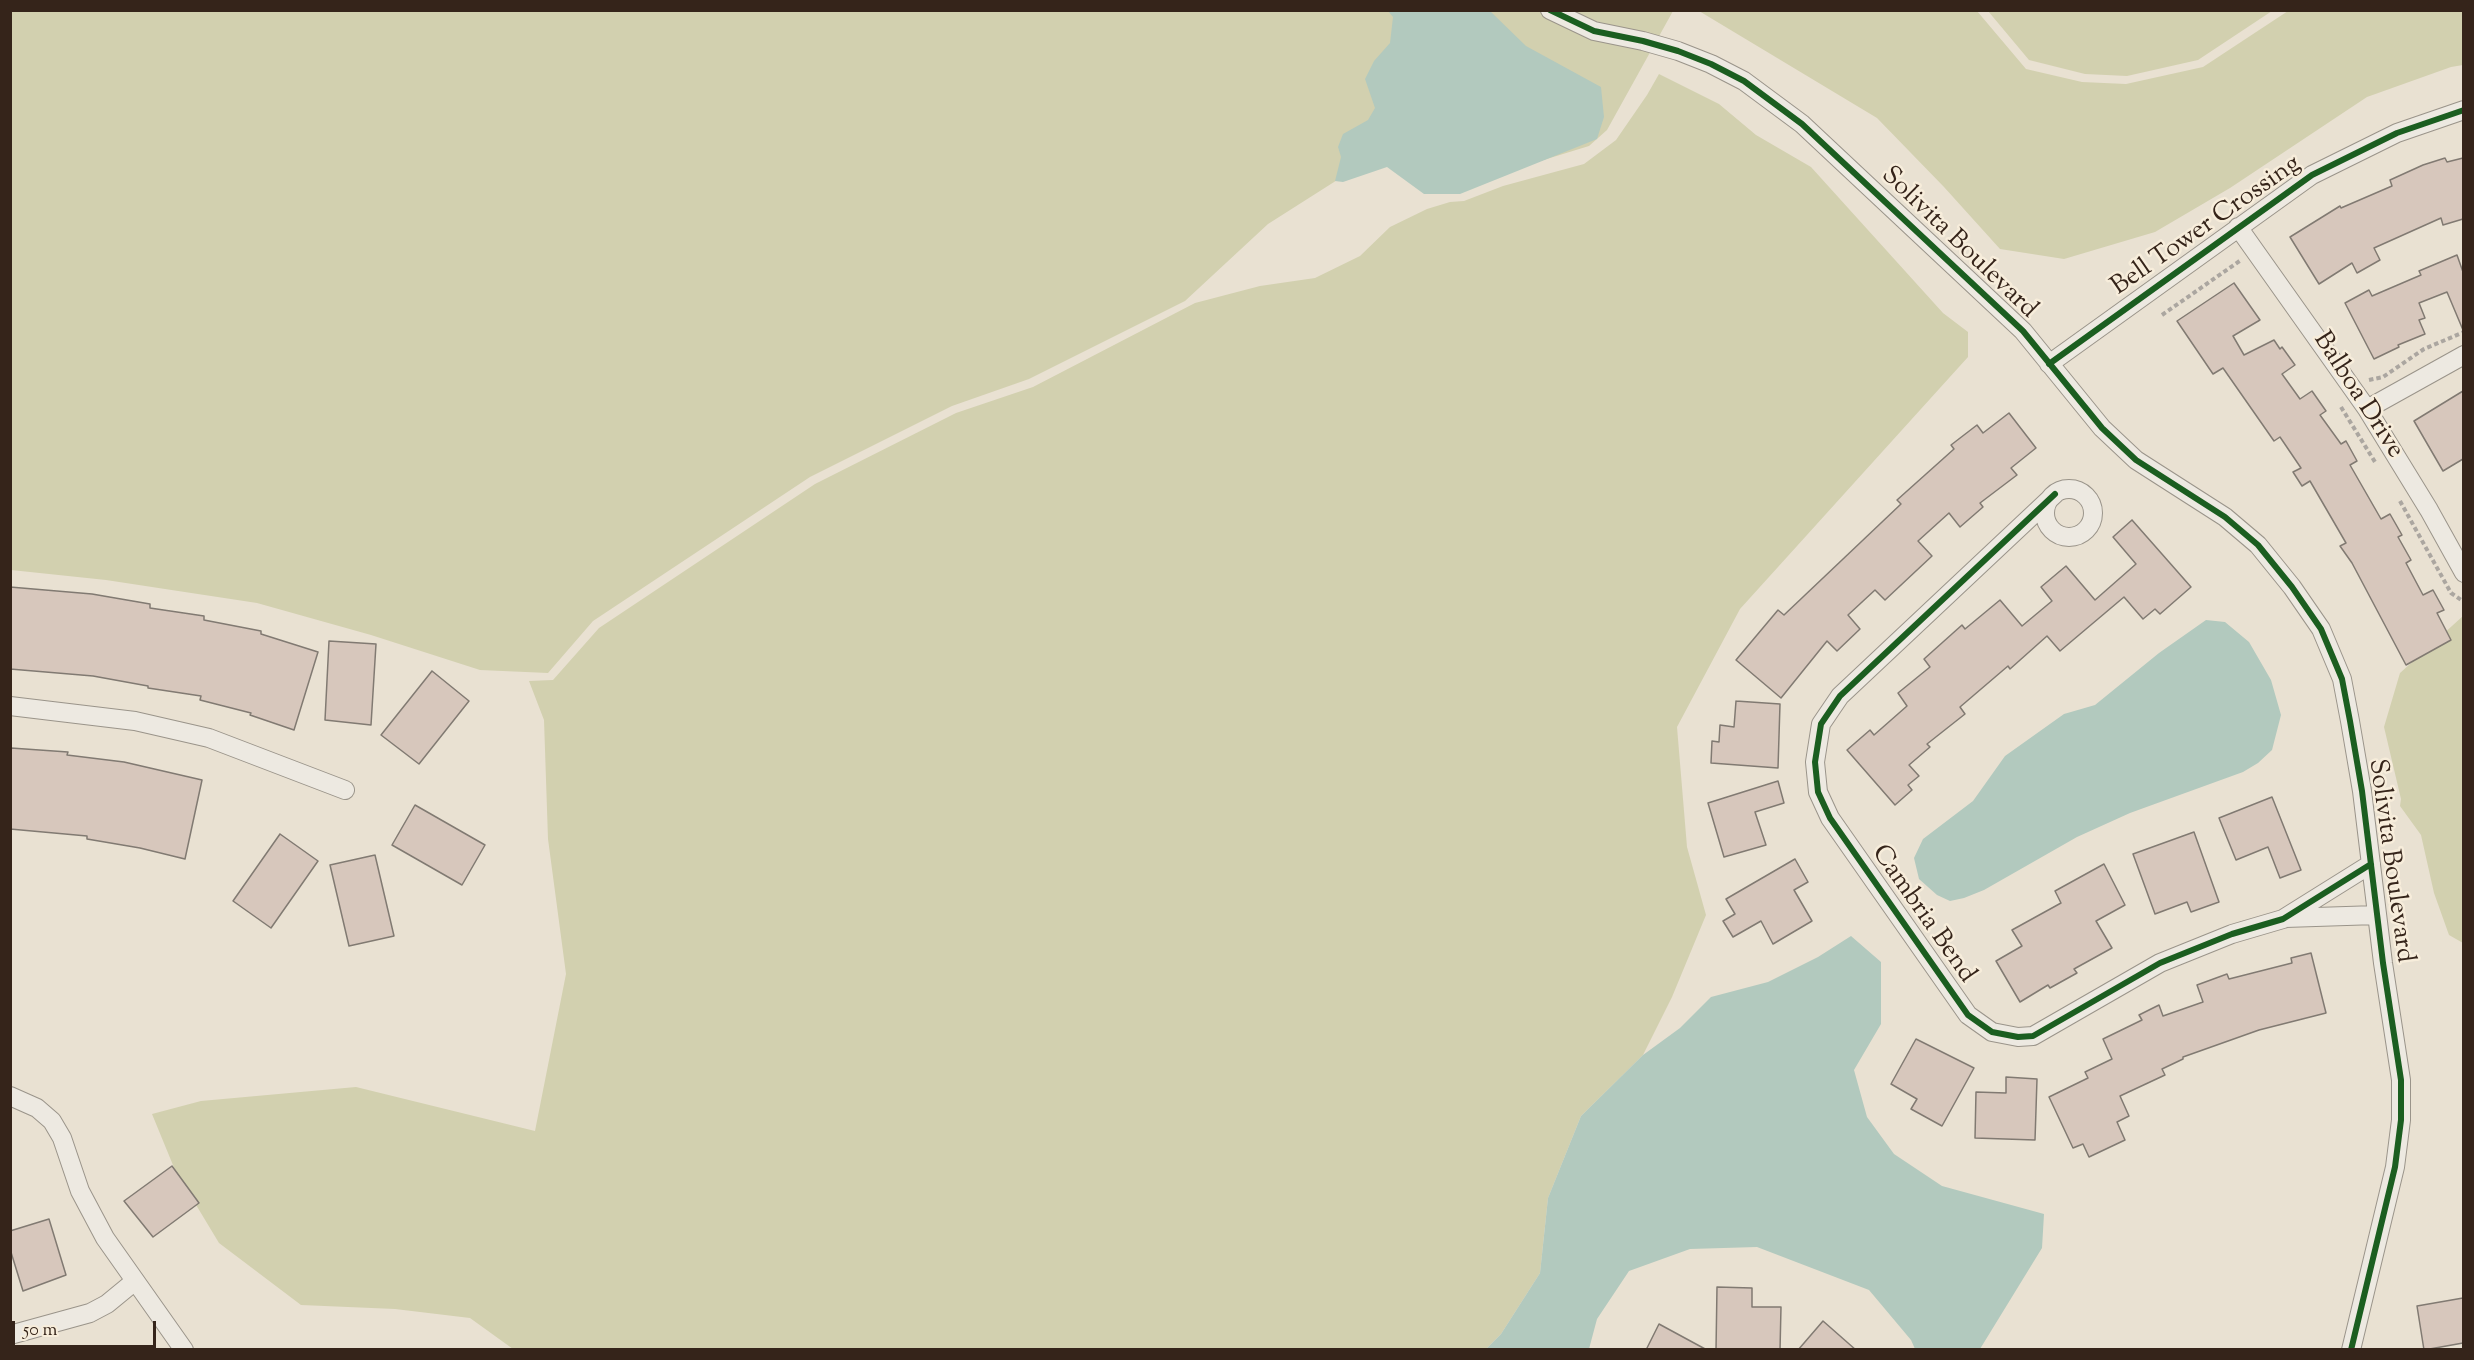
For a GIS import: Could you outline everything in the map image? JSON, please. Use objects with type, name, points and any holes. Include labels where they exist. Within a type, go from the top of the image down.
[{"type":"street","name":"Solivita Boulevard","points":[[1550,10],[1594,32],[1643,41],[1695,57],[1744,81],[1774,101],[1802,124],[2023,332],[2102,428],[2136,460],[2225,518],[2258,545],[2322,629],[2342,680],[2362,791],[2401,1080],[2402,1120],[2395,1167],[2351,1350]]},
{"type":"street","name":"Bell Tower Crossing","points":[[2049,364],[2312,175],[2354,152],[2397,133],[2463,110]]},
{"type":"street","name":"Balboa Drive","points":[[2238,227],[2367,409],[2429,510],[2463,573]]},
{"type":"street","points":[[2367,409],[2463,355]]},
{"type":"street","name":"Cambria Bend","points":[[2055,494],[1840,696],[1821,724],[1815,762],[1818,792],[1830,818],[1968,1015],[1992,1032],[2033,1036],[2170,959],[2232,934],[2283,919],[2371,864]]},
{"type":"street","points":[[10,706],[49,709],[135,722],[208,738],[345,790]]},
{"type":"street","points":[[2283,919],[2377,915]]},
{"type":"street","points":[[10,1096],[37,1108],[52,1121],[62,1138],[80,1191],[105,1238],[184,1350]]},
{"type":"street","points":[[10,1335],[90,1313],[107,1304],[135,1281]]},
{"type":"path","points":[[2162,315],[2239,262],[2253,248]]},
{"type":"path","points":[[2239,262],[2246,271]]},
{"type":"path","points":[[2353,388],[2362,382],[2383,377],[2424,349],[2463,332]]},
{"type":"path","points":[[2339,404],[2376,462]]},
{"type":"path","points":[[2398,498],[2451,593],[2463,602]]},
{"type":"shaded area","points":[[11,11],[1673,11],[1607,130],[1589,146],[1472,182],[1386,149],[1268,224],[1185,301],[1029,379],[952,406],[810,477],[593,621],[548,673],[480,670],[371,635],[257,603],[106,580],[11,570]]},
{"type":"shaded area","points":[[1388,11],[1490,11],[1526,46],[1601,87],[1604,117],[1597,139],[1460,194],[1424,194],[1387,167],[1343,182],[1335,181],[1341,157],[1338,147],[1343,134],[1368,120],[1375,108],[1365,79],[1374,61],[1390,43],[1393,17]]},
{"type":"shaded area","points":[[1699,11],[1977,11],[2026,69],[2082,82],[2126,84],[2203,67],[2288,11],[2463,11],[2463,65],[2451,67],[2367,97],[2230,188],[2155,232],[2064,259],[2000,249],[1877,118]]},
{"type":"shaded area","points":[[1988,11],[2272,11],[2198,60],[2127,76],[2085,74],[2029,60]]},
{"type":"shaded area","points":[[1659,74],[1719,104],[1756,135],[1811,167],[1943,313],[1968,332],[1968,357],[1740,609],[1677,727],[1687,847],[1706,915],[1672,997],[1643,1055],[1581,1116],[1548,1198],[1540,1273],[1501,1334],[1486,1349],[513,1349],[470,1318],[395,1309],[301,1305],[219,1243],[175,1170],[152,1114],[201,1101],[356,1087],[535,1131],[566,974],[548,839],[544,720],[529,681],[553,680],[599,628],[815,484],[956,413],[1033,387],[1195,303],[1260,286],[1315,278],[1360,256],[1390,227],[1427,209],[1450,202],[1464,201],[1503,186],[1584,164],[1616,140]]},
{"type":"shaded area","points":[[2463,616],[2463,943],[2449,935],[2434,893],[2421,835],[2400,806],[2401,799],[2384,727],[2400,673]]},
{"type":"shaded area","points":[[2206,620],[2225,622],[2249,642],[2271,680],[2281,715],[2272,750],[2258,763],[2243,772],[2130,813],[2077,837],[1984,890],[1964,898],[1950,901],[1937,895],[1919,879],[1914,858],[1923,839],[1973,801],[2005,756],[2064,714],[2095,705],[2159,653]]},
{"type":"shaded area","points":[[1851,936],[1881,962],[1881,1024],[1854,1070],[1867,1117],[1894,1154],[1942,1186],[2044,1214],[2042,1248],[1980,1349],[1915,1349],[1911,1340],[1869,1290],[1757,1247],[1690,1249],[1629,1271],[1597,1319],[1589,1349],[1486,1349],[1501,1334],[1540,1273],[1548,1198],[1581,1116],[1643,1055],[1680,1028],[1711,997],[1768,982],[1818,957]]},
{"type":"building","points":[[2445,158],[2447,162],[2463,158],[2463,219],[2443,225],[2441,218],[2374,248],[2380,260],[2357,273],[2352,263],[2319,284],[2290,237],[2340,206],[2341,208],[2392,186],[2390,180]]},
{"type":"building","points":[[2457,255],[2463,272],[2463,330],[2447,292],[2419,303],[2425,318],[2419,320],[2425,334],[2398,345],[2399,347],[2374,359],[2345,303],[2369,290],[2372,296],[2421,275],[2419,271]]},
{"type":"building","points":[[2234,283],[2260,320],[2233,336],[2244,355],[2274,340],[2280,349],[2282,347],[2295,365],[2282,374],[2300,399],[2312,391],[2326,411],[2320,415],[2341,444],[2346,441],[2357,461],[2350,465],[2381,519],[2390,514],[2402,535],[2398,537],[2411,560],[2406,563],[2423,595],[2433,590],[2444,610],[2437,613],[2451,640],[2406,665],[2352,563],[2340,546],[2346,543],[2310,481],[2302,486],[2293,472],[2301,468],[2280,437],[2274,441],[2223,368],[2213,374],[2177,321]]},
{"type":"building","points":[[2463,391],[2463,459],[2443,471],[2414,421]]},
{"type":"building","points":[[2009,413],[2036,448],[2011,468],[2017,475],[1980,503],[1983,507],[1960,527],[1949,513],[1918,541],[1932,556],[1885,600],[1875,590],[1848,615],[1860,629],[1837,651],[1827,641],[1781,698],[1736,660],[1778,610],[1784,615],[1901,504],[1897,500],[1954,449],[1951,445],[1977,425],[1983,433]]},
{"type":"building","points":[[2132,520],[2191,587],[2160,614],[2155,609],[2143,619],[2124,597],[2060,651],[2047,636],[2010,669],[2008,666],[1960,707],[1965,714],[1927,744],[1930,747],[1909,765],[1919,776],[1908,785],[1912,790],[1895,805],[1847,750],[1870,730],[1874,735],[1907,706],[1898,693],[1930,667],[1924,659],[1962,625],[1965,629],[2000,600],[2022,626],[2052,601],[2041,587],[2066,566],[2095,600],[2136,564],[2113,537]]},
{"type":"building","points":[[10,587],[92,594],[150,604],[150,608],[204,616],[204,620],[261,631],[261,634],[318,652],[294,730],[250,715],[251,713],[200,700],[201,696],[93,676],[10,669]]},
{"type":"building","points":[[329,641],[376,644],[371,725],[325,720]]},
{"type":"building","points":[[432,671],[469,701],[419,764],[381,735]]},
{"type":"building","points":[[1736,701],[1780,704],[1778,768],[1711,763],[1712,741],[1719,742],[1720,725],[1734,727]]},
{"type":"building","points":[[11,748],[68,752],[67,755],[124,762],[202,780],[185,859],[87,839],[87,836],[10,829]]},
{"type":"building","points":[[1778,781],[1784,803],[1755,812],[1766,845],[1724,857],[1708,803]]},
{"type":"building","points":[[2272,797],[2301,870],[2280,878],[2268,847],[2236,860],[2219,818]]},
{"type":"building","points":[[415,805],[485,845],[462,885],[392,845]]},
{"type":"building","points":[[2194,832],[2219,902],[2191,912],[2187,902],[2155,914],[2133,854]]},
{"type":"building","points":[[280,834],[318,861],[271,928],[233,901]]},
{"type":"building","points":[[375,855],[394,936],[349,946],[330,865]]},
{"type":"building","points":[[1795,859],[1808,882],[1794,890],[1812,921],[1773,944],[1761,921],[1733,937],[1723,921],[1735,914],[1726,899]]},
{"type":"building","points":[[2104,864],[2125,905],[2096,921],[2112,948],[2074,969],[2077,973],[2050,988],[2048,985],[2020,1002],[1996,961],[2022,946],[2012,930],[2061,903],[2055,891]]},
{"type":"building","points":[[2311,953],[2326,1013],[2259,1030],[2183,1057],[2162,1069],[2165,1075],[2120,1096],[2129,1116],[2117,1122],[2125,1140],[2089,1157],[2083,1144],[2073,1148],[2049,1097],[2088,1078],[2085,1072],[2112,1059],[2103,1039],[2142,1020],[2139,1015],[2159,1005],[2163,1016],[2203,1002],[2197,985],[2227,974],[2229,979],[2292,963],[2291,958]]},
{"type":"building","points":[[1916,1039],[1974,1068],[1942,1126],[1911,1109],[1917,1099],[1891,1084]]},
{"type":"building","points":[[2006,1077],[2037,1079],[2035,1140],[1975,1138],[1976,1092],[2006,1093]]},
{"type":"building","points":[[172,1166],[199,1203],[153,1237],[124,1201]]},
{"type":"building","points":[[49,1219],[66,1275],[23,1291],[10,1249],[10,1231]]},
{"type":"building","points":[[1717,1287],[1752,1288],[1752,1307],[1781,1307],[1780,1350],[1716,1350]]},
{"type":"building","points":[[2463,1298],[2463,1343],[2424,1350],[2417,1306]]},
{"type":"building","points":[[1823,1321],[1856,1350],[1798,1350]]},
{"type":"building","points":[[1659,1324],[1707,1350],[1646,1350]]},
{"type":"cycle path","points":[[1550,10],[1594,31],[1643,41],[1711,64],[1744,81],[1802,124],[2023,331],[2102,428],[2136,460],[2225,517],[2258,545],[2292,587],[2321,629],[2342,679],[2350,721],[2362,791],[2383,963],[2401,1080],[2401,1120],[2395,1167],[2351,1350]]},
{"type":"cycle path","points":[[2049,364],[2312,175],[2397,133],[2464,110]]},
{"type":"cycle path","points":[[2055,494],[1840,696],[1821,724],[1815,762],[1818,792],[1830,818],[1968,1015],[1992,1032],[2018,1037],[2033,1036],[2160,963],[2232,934],[2283,919],[2371,864]]}]
